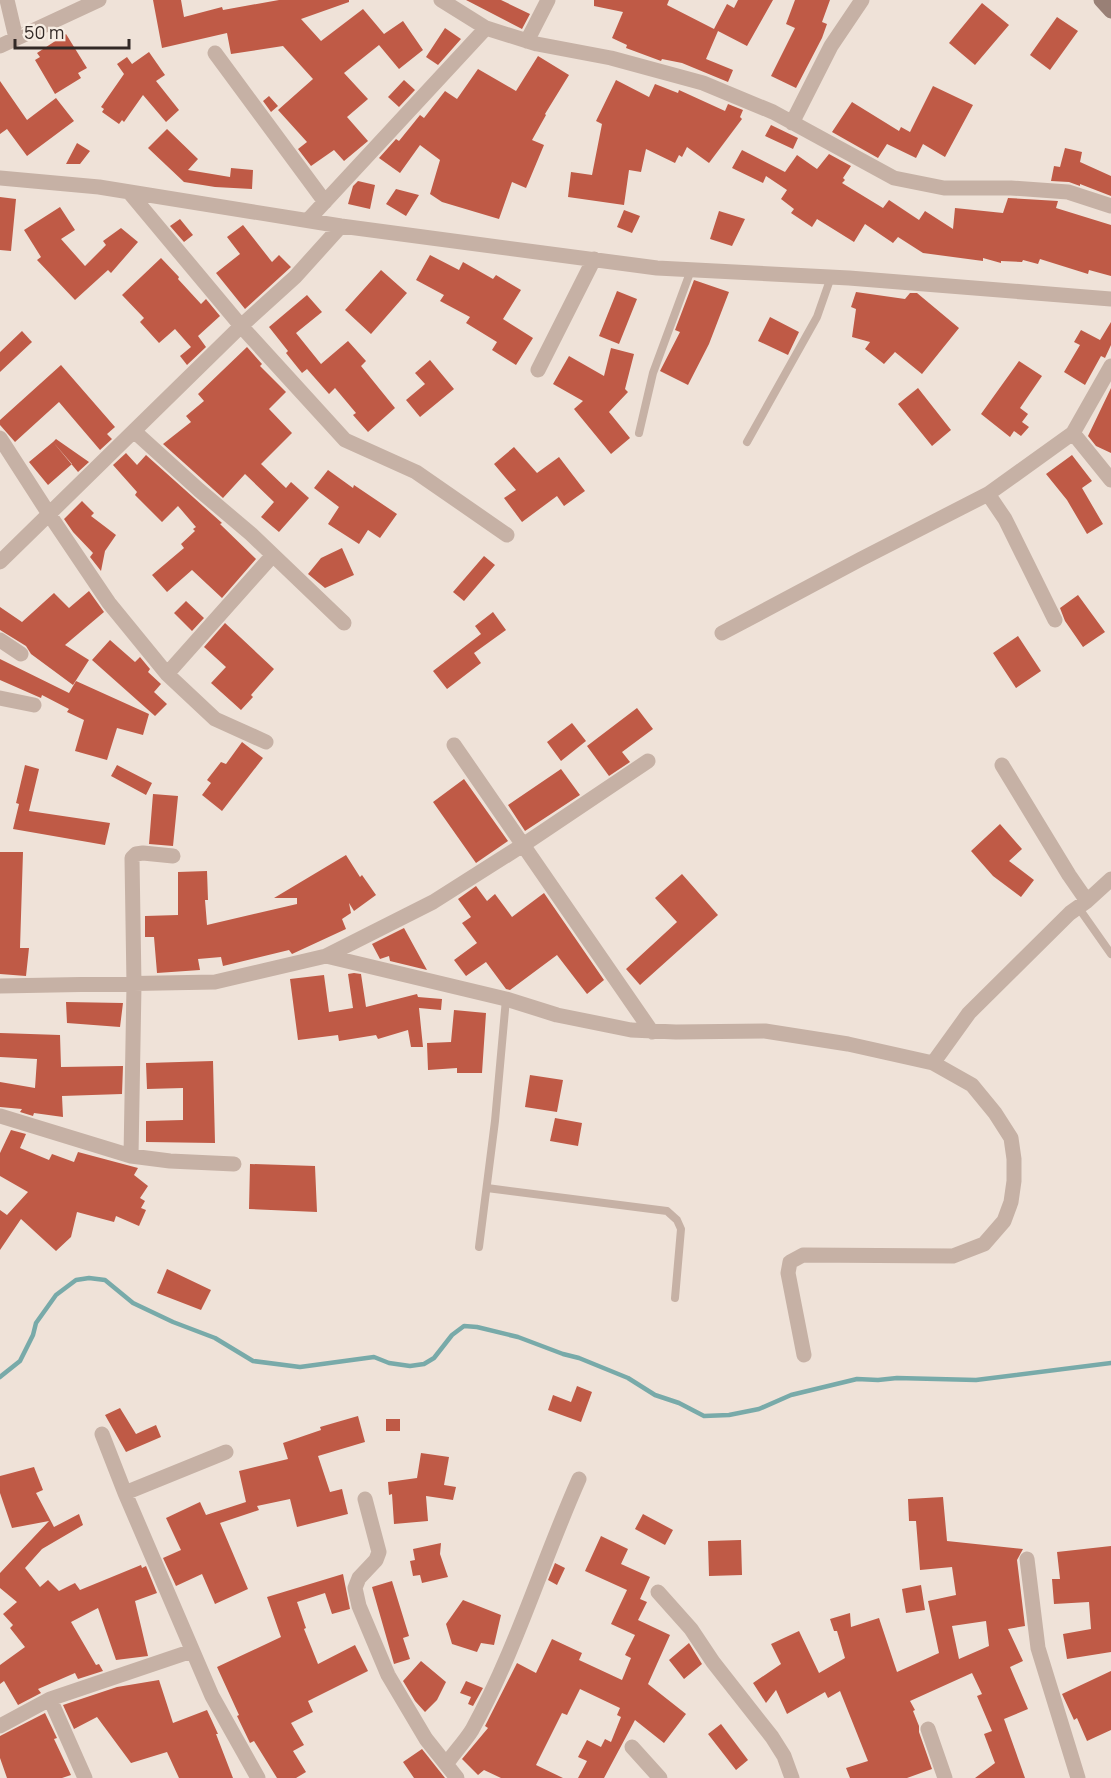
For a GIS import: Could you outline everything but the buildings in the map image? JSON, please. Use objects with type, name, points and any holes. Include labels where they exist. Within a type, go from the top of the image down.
[{"type":"main road","points":[[1101,0],[1111,11]]},
{"type":"street","points":[[7,0],[16,38]]},
{"type":"street","points":[[0,46],[99,0]]},
{"type":"street","points":[[441,0],[486,28],[527,41],[611,58],[703,83],[772,112],[894,178],[944,188],[1011,188],[1068,192],[1111,206]]},
{"type":"street","points":[[527,41],[548,0]]},
{"type":"street","points":[[792,123],[831,46],[862,0]]},
{"type":"street","points":[[308,220],[486,28]]},
{"type":"street","points":[[215,53],[325,202]]},
{"type":"street","points":[[0,178],[99,187],[341,226],[657,268],[831,277],[1111,299]]},
{"type":"street","points":[[129,192],[241,326],[345,440],[416,472],[507,535]]},
{"type":"street","points":[[0,562],[241,326],[295,278],[341,226]]},
{"type":"street","points":[[538,370],[594,259]]},
{"type":"street","points":[[722,633],[988,494],[1073,433],[1111,366]]},
{"type":"street","points":[[135,432],[273,555],[344,623]]},
{"type":"street","points":[[1073,433],[1111,480]]},
{"type":"street","points":[[0,438],[109,603],[167,674],[215,719],[266,742]]},
{"type":"street","points":[[988,494],[1005,519],[1055,620]]},
{"type":"street","points":[[167,674],[273,555]]},
{"type":"street","points":[[0,640],[21,654]]},
{"type":"street","points":[[0,698],[34,705]]},
{"type":"street","points":[[454,745],[652,1032]]},
{"type":"street","points":[[0,986],[215,982],[326,956],[432,902],[523,845],[648,761]]},
{"type":"street","points":[[1002,765],[1069,875],[1082,904]]},
{"type":"street","points":[[131,1156],[134,985],[132,858],[143,852],[173,856]]},
{"type":"street","points":[[933,1063],[969,1013],[1111,879]]},
{"type":"street","points":[[326,956],[506,999],[556,1015],[631,1030],[652,1032],[765,1031],[848,1044],[933,1063],[972,1085],[995,1113],[1011,1138],[1014,1181],[1011,1202],[1004,1221],[984,1244],[953,1256],[803,1255],[790,1262],[788,1273],[804,1354]]},
{"type":"street","points":[[0,1116],[131,1156],[170,1161],[234,1164]]},
{"type":"street","points":[[102,1434],[212,1696],[258,1778]]},
{"type":"street","points":[[125,1493],[226,1452]]},
{"type":"street","points":[[447,1763],[471,1731],[517,1635],[557,1529],[579,1479]]},
{"type":"street","points":[[365,1499],[379,1552],[376,1560],[359,1578],[355,1588],[359,1606],[388,1675],[426,1739],[457,1778]]},
{"type":"street","points":[[1027,1559],[1038,1648],[1078,1778]]},
{"type":"street","points":[[658,1592],[691,1629],[713,1662],[772,1737],[784,1756],[792,1778]]},
{"type":"street","points":[[0,1726],[50,1699],[192,1651]]},
{"type":"street","points":[[50,1699],[85,1778]]},
{"type":"street","points":[[928,1729],[945,1778]]},
{"type":"street","points":[[632,1747],[660,1778]]},
{"type":"lane","points":[[639,433],[653,373],[692,270]]},
{"type":"lane","points":[[747,442],[817,317],[831,277]]},
{"type":"lane","points":[[1082,904],[1111,954]]},
{"type":"lane","points":[[479,1247],[506,999]]},
{"type":"lane","points":[[487,1188],[667,1211],[677,1220],[681,1228],[675,1298]]},
{"type":"waterway","points":[[0,1377],[20,1361],[33,1335],[36,1323],[56,1295],[76,1280],[89,1278],[105,1280],[133,1303],[215,1338],[253,1361],[300,1367],[374,1357],[389,1363],[410,1366],[424,1364],[434,1358],[452,1335],[464,1326],[477,1327],[518,1337],[579,1358],[628,1378],[655,1395],[679,1403],[704,1416],[729,1415],[759,1409],[791,1395],[857,1379],[976,1380],[1111,1363]]}]
